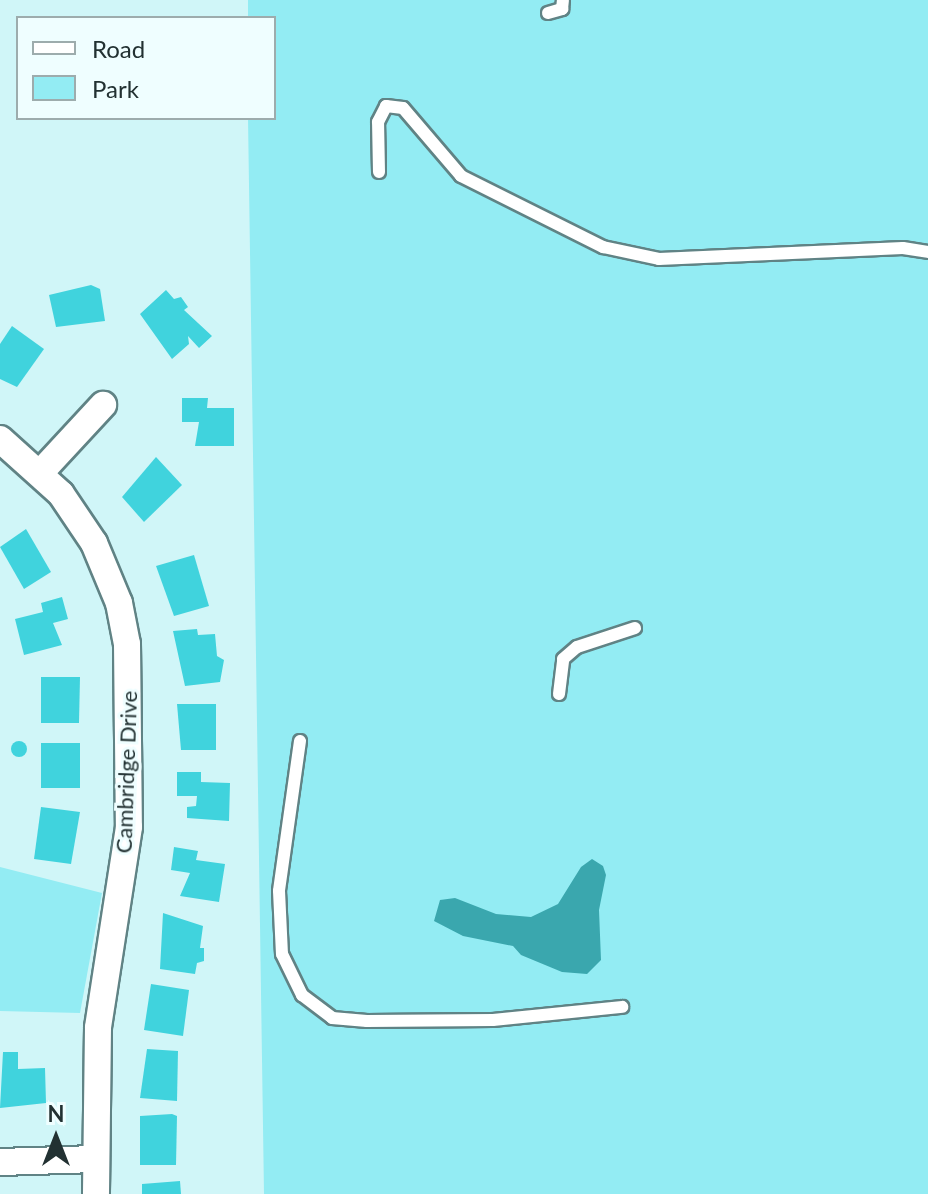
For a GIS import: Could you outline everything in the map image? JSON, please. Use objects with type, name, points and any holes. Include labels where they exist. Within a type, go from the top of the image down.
[{"type":"street","points":[[40,473],[103,405]]},
{"type":"street","name":"Cambridge Drive","points":[[0,439],[40,473],[94,543],[119,603],[127,644],[129,827],[98,1028],[94,1159],[96,1194]]},
{"type":"street","points":[[0,1162],[94,1159]]},
{"type":"lane","points":[[548,13],[562,9],[563,0]]},
{"type":"lane","points":[[379,172],[378,122],[386,106],[403,108],[461,176],[603,247],[659,259],[903,248],[928,252]]},
{"type":"lane","points":[[559,694],[563,659],[577,647],[635,628]]},
{"type":"lane","points":[[300,741],[279,891],[282,954],[302,995],[332,1018],[367,1021],[493,1020],[622,1007]]},
{"type":"green space","points":[[248,0],[928,0],[928,1194],[264,1194],[248,120],[276,120],[276,16],[248,16]]},
{"type":"green space","points":[[0,867],[102,893],[80,1013],[0,1011]]},
{"type":"shaded area","points":[[592,859],[603,866],[606,875],[599,910],[601,960],[587,974],[562,972],[521,955],[513,946],[463,936],[434,921],[440,900],[455,898],[496,914],[531,917],[558,904],[581,867]]},
{"type":"building","points":[[91,285],[100,289],[105,321],[56,327],[49,295]]},
{"type":"building","points":[[166,290],[174,299],[181,297],[188,307],[184,310],[212,336],[199,348],[188,336],[189,344],[172,359],[140,314]]},
{"type":"building","points":[[12,326],[44,349],[17,387],[0,379],[0,344]]},
{"type":"building","points":[[182,398],[208,398],[207,408],[234,408],[234,446],[195,446],[199,422],[182,422]]},
{"type":"building","points":[[156,457],[182,485],[144,522],[122,497]]},
{"type":"building","points":[[26,529],[51,572],[24,589],[0,547]]},
{"type":"building","points":[[194,555],[209,606],[174,616],[156,566]]},
{"type":"building","points":[[62,597],[68,619],[53,623],[62,645],[24,655],[15,619],[43,612],[41,603]]},
{"type":"building","points":[[197,629],[198,635],[215,634],[217,656],[224,660],[220,682],[185,686],[173,631]]},
{"type":"building","points":[[41,677],[80,677],[79,723],[41,723]]},
{"type":"building","points":[[177,704],[216,704],[216,750],[181,750]]},
{"type":"building","points":[[16,741],[22,741],[27,749],[25,755],[16,757],[11,752],[11,746]]},
{"type":"building","points":[[41,743],[80,743],[80,788],[41,788]]},
{"type":"building","points":[[177,772],[201,772],[201,782],[230,783],[229,821],[187,818],[187,807],[196,806],[197,796],[177,796]]},
{"type":"building","points":[[41,807],[80,812],[71,864],[34,859]]},
{"type":"building","points":[[174,847],[198,851],[196,860],[225,864],[219,902],[180,896],[190,873],[171,870]]},
{"type":"building","points":[[163,913],[203,926],[200,948],[204,948],[204,961],[197,963],[195,974],[160,969]]},
{"type":"building","points":[[151,984],[189,990],[183,1036],[144,1030]]},
{"type":"building","points":[[147,1049],[178,1051],[177,1101],[140,1098]]},
{"type":"building","points":[[3,1052],[18,1052],[18,1069],[45,1068],[46,1103],[0,1108]]},
{"type":"building","points":[[140,1116],[177,1116],[176,1165],[140,1165]]},
{"type":"building","points":[[180,1181],[181,1194],[142,1194],[142,1184]]}]
